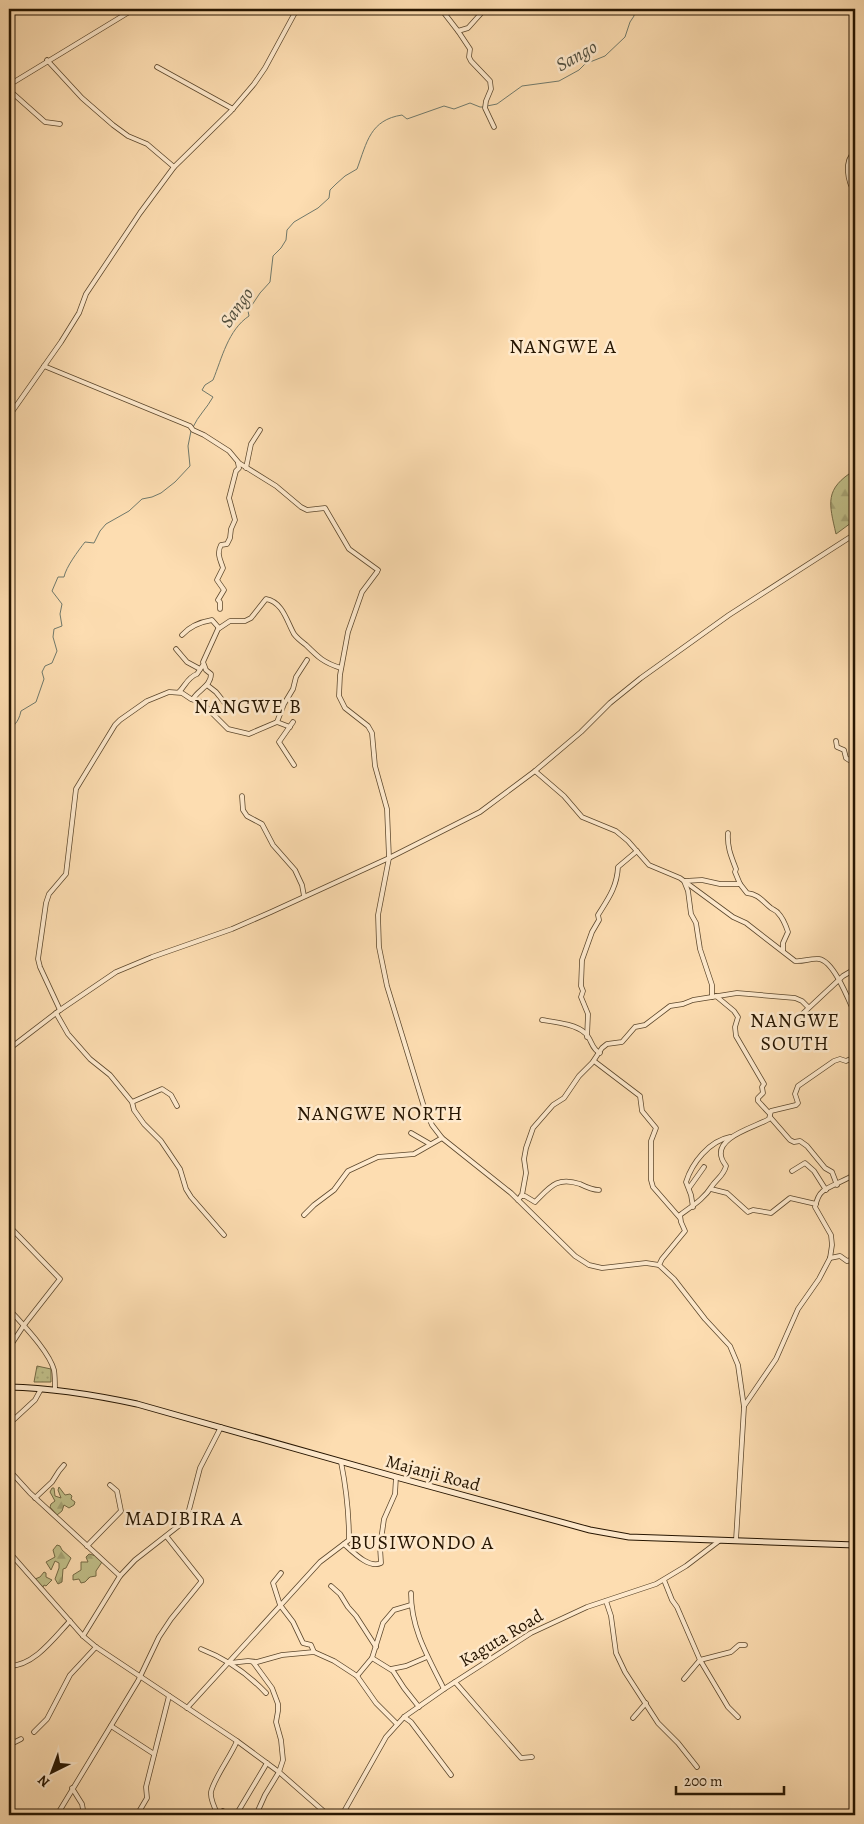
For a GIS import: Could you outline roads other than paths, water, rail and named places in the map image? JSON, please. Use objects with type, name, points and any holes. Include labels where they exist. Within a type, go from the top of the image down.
[{"type":"main road","name":"Majanji Road","points":[[9,1387],[55,1390],[137,1404],[590,1530],[629,1536],[855,1545]]},
{"type":"street","points":[[9,85],[134,9]]},
{"type":"street","points":[[9,416],[79,313],[86,294],[140,213],[174,167],[233,109],[265,68],[296,9]]},
{"type":"street","points":[[441,9],[470,49],[469,57],[471,60],[490,81],[491,89],[485,108],[494,127]]},
{"type":"street","points":[[458,31],[468,28],[484,9]]},
{"type":"street","points":[[48,60],[82,98],[113,125],[128,136],[146,144],[174,167]]},
{"type":"street","points":[[157,67],[233,109]]},
{"type":"street","points":[[9,90],[44,122],[60,124]]},
{"type":"street","points":[[855,152],[850,158],[848,179],[855,193]]},
{"type":"street","points":[[44,366],[204,434],[229,451],[239,464],[239,468]]},
{"type":"street","points":[[247,468],[251,444],[260,430]]},
{"type":"street","points":[[235,460],[276,486],[304,509],[325,508],[349,549],[378,571],[360,596],[346,638],[339,688],[340,701],[345,708],[368,726],[372,733],[375,766],[387,809],[390,858],[378,915],[380,955],[387,986],[424,1107],[432,1125],[442,1138],[520,1198],[575,1256],[590,1265],[606,1268],[646,1263],[659,1265],[674,1279],[705,1319],[730,1346],[738,1365],[744,1407],[736,1540]]},
{"type":"street","points":[[239,468],[247,468]]},
{"type":"street","points":[[220,609],[220,602],[218,600],[224,590],[217,580],[223,568],[219,561],[219,548],[220,545],[225,545],[229,541],[235,520],[229,498],[236,471],[239,468]]},
{"type":"street","points":[[9,1049],[60,1010],[116,972],[152,957],[232,929],[390,858],[480,812],[535,771],[581,732],[610,703],[641,678],[729,615],[855,534]]},
{"type":"street","points":[[179,692],[186,682],[197,674],[202,667],[218,629],[230,621],[251,618],[266,599],[279,606],[295,635],[320,659],[341,668]]},
{"type":"street","points":[[182,635],[191,626],[206,621],[212,620],[220,628]]},
{"type":"street","points":[[176,649],[187,662],[202,667],[212,677],[192,700]]},
{"type":"street","points":[[277,722],[293,688],[296,677],[307,660]]},
{"type":"street","points":[[207,685],[216,692],[228,707]]},
{"type":"street","points":[[60,1010],[40,967],[39,946],[49,894],[66,874],[76,789],[120,720],[155,697],[169,692],[179,692],[192,700],[201,702],[228,729],[249,734],[277,722],[290,727]]},
{"type":"street","points":[[293,722],[279,742],[294,765]]},
{"type":"street","points":[[836,741],[837,747],[844,750],[846,758],[855,760]]},
{"type":"street","points":[[535,771],[564,796],[582,817],[616,832],[653,868],[676,875],[733,917],[746,922],[792,959],[798,961],[823,960],[839,981],[855,1014]]},
{"type":"street","points":[[242,796],[243,810],[247,816],[262,824],[273,845],[295,870],[302,885],[304,896]]},
{"type":"street","points":[[728,833],[730,857],[734,861],[735,872],[740,884],[747,893],[754,894],[765,901],[780,916],[788,932],[783,943],[783,951]]},
{"type":"street","points":[[587,1037],[588,1014],[581,997],[583,991],[581,986],[582,960],[592,932],[599,920],[598,915],[609,899],[617,882],[618,867],[636,851]]},
{"type":"street","points":[[684,881],[702,880],[720,884],[740,884]]},
{"type":"street","points":[[684,881],[688,891],[691,914],[696,923],[700,949],[714,996],[734,1011],[738,1017],[735,1027],[736,1036],[764,1084],[762,1087],[764,1093],[758,1098],[758,1101],[790,1140],[794,1142],[800,1141],[807,1146],[825,1168],[832,1172],[837,1185]]},
{"type":"street","points":[[797,1019],[808,1007],[839,981],[842,976],[855,969]]},
{"type":"street","points":[[520,1198],[526,1173],[524,1159],[526,1148],[533,1128],[553,1105],[564,1098],[579,1076],[607,1044],[622,1042],[635,1027],[645,1025],[670,1006],[714,996],[737,993],[795,998],[802,1001],[808,1007]]},
{"type":"street","points":[[56,1013],[68,1034],[84,1053],[110,1075],[132,1102],[134,1110],[141,1120],[168,1150],[180,1169],[186,1189],[191,1197],[224,1234]]},
{"type":"street","points":[[542,1020],[567,1025],[585,1033],[596,1051],[600,1053]]},
{"type":"street","points":[[770,1116],[771,1110],[796,1105],[798,1103],[794,1094],[798,1086],[831,1062],[840,1059],[846,1061],[855,1056]]},
{"type":"street","points":[[594,1061],[640,1096],[642,1111],[656,1128],[651,1141],[651,1180],[653,1187],[680,1218],[686,1230],[659,1265]]},
{"type":"street","points":[[132,1102],[162,1090],[171,1095],[177,1106]]},
{"type":"street","points":[[692,1207],[686,1179],[706,1149],[720,1139],[730,1137],[770,1116]]},
{"type":"street","points":[[411,1133],[430,1144]]},
{"type":"street","points":[[680,1218],[680,1215],[692,1207],[711,1189],[726,1169],[721,1158],[721,1149],[730,1137]]},
{"type":"street","points":[[304,1215],[334,1190],[348,1171],[378,1157],[414,1154],[442,1138]]},
{"type":"street","points":[[792,1171],[805,1163],[814,1171],[826,1190]]},
{"type":"street","points":[[689,1188],[704,1167]]},
{"type":"street","points":[[744,1407],[778,1355],[798,1309],[823,1273],[830,1258],[831,1235],[816,1212],[816,1204],[822,1191],[837,1185],[855,1174]]},
{"type":"street","points":[[520,1198],[535,1202],[548,1188],[560,1181],[599,1190]]},
{"type":"street","points":[[711,1189],[727,1193],[748,1212],[753,1210],[772,1213],[790,1198],[816,1204]]},
{"type":"street","points":[[9,1226],[60,1279],[24,1325],[9,1348]]},
{"type":"street","points":[[830,1258],[840,1256],[846,1261],[855,1259]]},
{"type":"street","points":[[9,1309],[24,1325],[52,1364],[55,1390]]},
{"type":"street","points":[[9,1424],[35,1400],[41,1389]]},
{"type":"street","points":[[83,1636],[120,1576],[135,1560],[167,1537],[181,1524],[189,1510],[200,1468],[221,1427]]},
{"type":"street","points":[[187,1708],[320,1562],[349,1540],[349,1520],[341,1462]]},
{"type":"street","points":[[35,1498],[52,1482],[64,1465]]},
{"type":"street","points":[[9,1470],[35,1498],[120,1576]]},
{"type":"street","points":[[344,1544],[366,1562],[374,1565],[381,1564],[380,1547],[384,1519],[394,1494],[396,1477]]},
{"type":"street","points":[[87,1546],[121,1511],[116,1491],[110,1485]]},
{"type":"street","points":[[56,1815],[111,1726],[159,1637],[171,1618],[201,1582],[167,1537]]},
{"type":"street","name":"Kaguta Road","points":[[342,1815],[377,1752],[404,1717],[444,1688],[531,1632],[566,1616],[643,1590],[664,1580],[720,1540]]},
{"type":"street","points":[[9,1552],[83,1636],[96,1647],[237,1741],[279,1772],[328,1815]]},
{"type":"street","points":[[9,1560],[13,1556]]},
{"type":"street","points":[[282,1573],[273,1583],[280,1605],[294,1622],[303,1643],[311,1645],[314,1652]]},
{"type":"street","points":[[664,1580],[700,1660],[728,1707],[738,1717]]},
{"type":"street","points":[[331,1586],[340,1594],[376,1647]]},
{"type":"street","points":[[411,1593],[413,1623],[444,1688]]},
{"type":"street","points":[[606,1601],[611,1616],[616,1653],[630,1682],[658,1723],[697,1766]]},
{"type":"street","points":[[357,1676],[372,1658],[381,1628],[394,1610],[411,1605]]},
{"type":"street","points":[[9,1666],[21,1664],[33,1657],[70,1621]]},
{"type":"street","points":[[684,1679],[700,1660],[731,1652],[739,1645],[745,1645]]},
{"type":"street","points":[[34,1732],[47,1720],[70,1675],[96,1647]]},
{"type":"street","points":[[201,1649],[230,1663],[250,1677],[266,1693]]},
{"type":"street","points":[[230,1663],[253,1662],[299,1652],[314,1652],[334,1661],[357,1676],[376,1703],[397,1724]]},
{"type":"street","points":[[391,1669],[406,1666],[428,1657]]},
{"type":"street","points":[[372,1658],[391,1669],[398,1676],[404,1688],[419,1707]]},
{"type":"street","points":[[253,1662],[272,1688],[278,1704],[276,1722],[281,1740],[283,1760],[279,1772],[256,1815]]},
{"type":"street","points":[[455,1682],[521,1758],[532,1757]]},
{"type":"street","points":[[137,1815],[147,1798],[146,1787],[169,1696]]},
{"type":"street","points":[[633,1718],[646,1704]]},
{"type":"street","points":[[404,1717],[410,1722],[450,1775]]},
{"type":"street","points":[[111,1726],[154,1754]]},
{"type":"street","points":[[9,1745],[21,1739]]},
{"type":"street","points":[[218,1815],[214,1808],[211,1793],[237,1741]]},
{"type":"street","points":[[236,1815],[267,1764]]},
{"type":"street","points":[[72,1788],[82,1804],[84,1815]]},
{"type":"street","points":[[223,1810],[229,1815]]},
{"type":"waterway","name":"Sango","points":[[487,106],[497,104],[522,86],[559,81],[579,70],[585,64],[605,56],[625,37],[634,16],[634,9]]},
{"type":"waterway","name":"Sango","points":[[193,427],[213,397],[202,390],[205,385],[213,380],[231,337],[249,316],[248,311],[270,282],[273,256],[286,240],[287,230],[294,222],[318,208],[329,198],[330,190],[345,176],[357,169],[367,141],[376,127],[391,118],[402,115],[407,119],[444,106],[454,109],[470,103],[483,107]]},
{"type":"waterway","name":"Sango","points":[[9,734],[21,711],[36,702],[44,679],[42,672],[45,666],[52,663],[57,651],[53,637],[54,629],[62,626],[60,614],[62,604],[52,591],[58,577],[64,577],[70,564],[85,542],[94,543],[106,524],[129,511],[142,499],[161,493],[190,466],[188,446],[191,431]]},
{"type":"district","name":"NANGWE A","points":[[563,346]]},
{"type":"district","name":"NANGWE B","points":[[248,706]]},
{"type":"district","name":"NANGWE SOUTH","points":[[795,1032]]},
{"type":"district","name":"NANGWE NORTH","points":[[380,1113]]},
{"type":"district","name":"MADIBIRA A","points":[[184,1518]]},
{"type":"district","name":"BUSIWONDO A","points":[[422,1542]]}]
